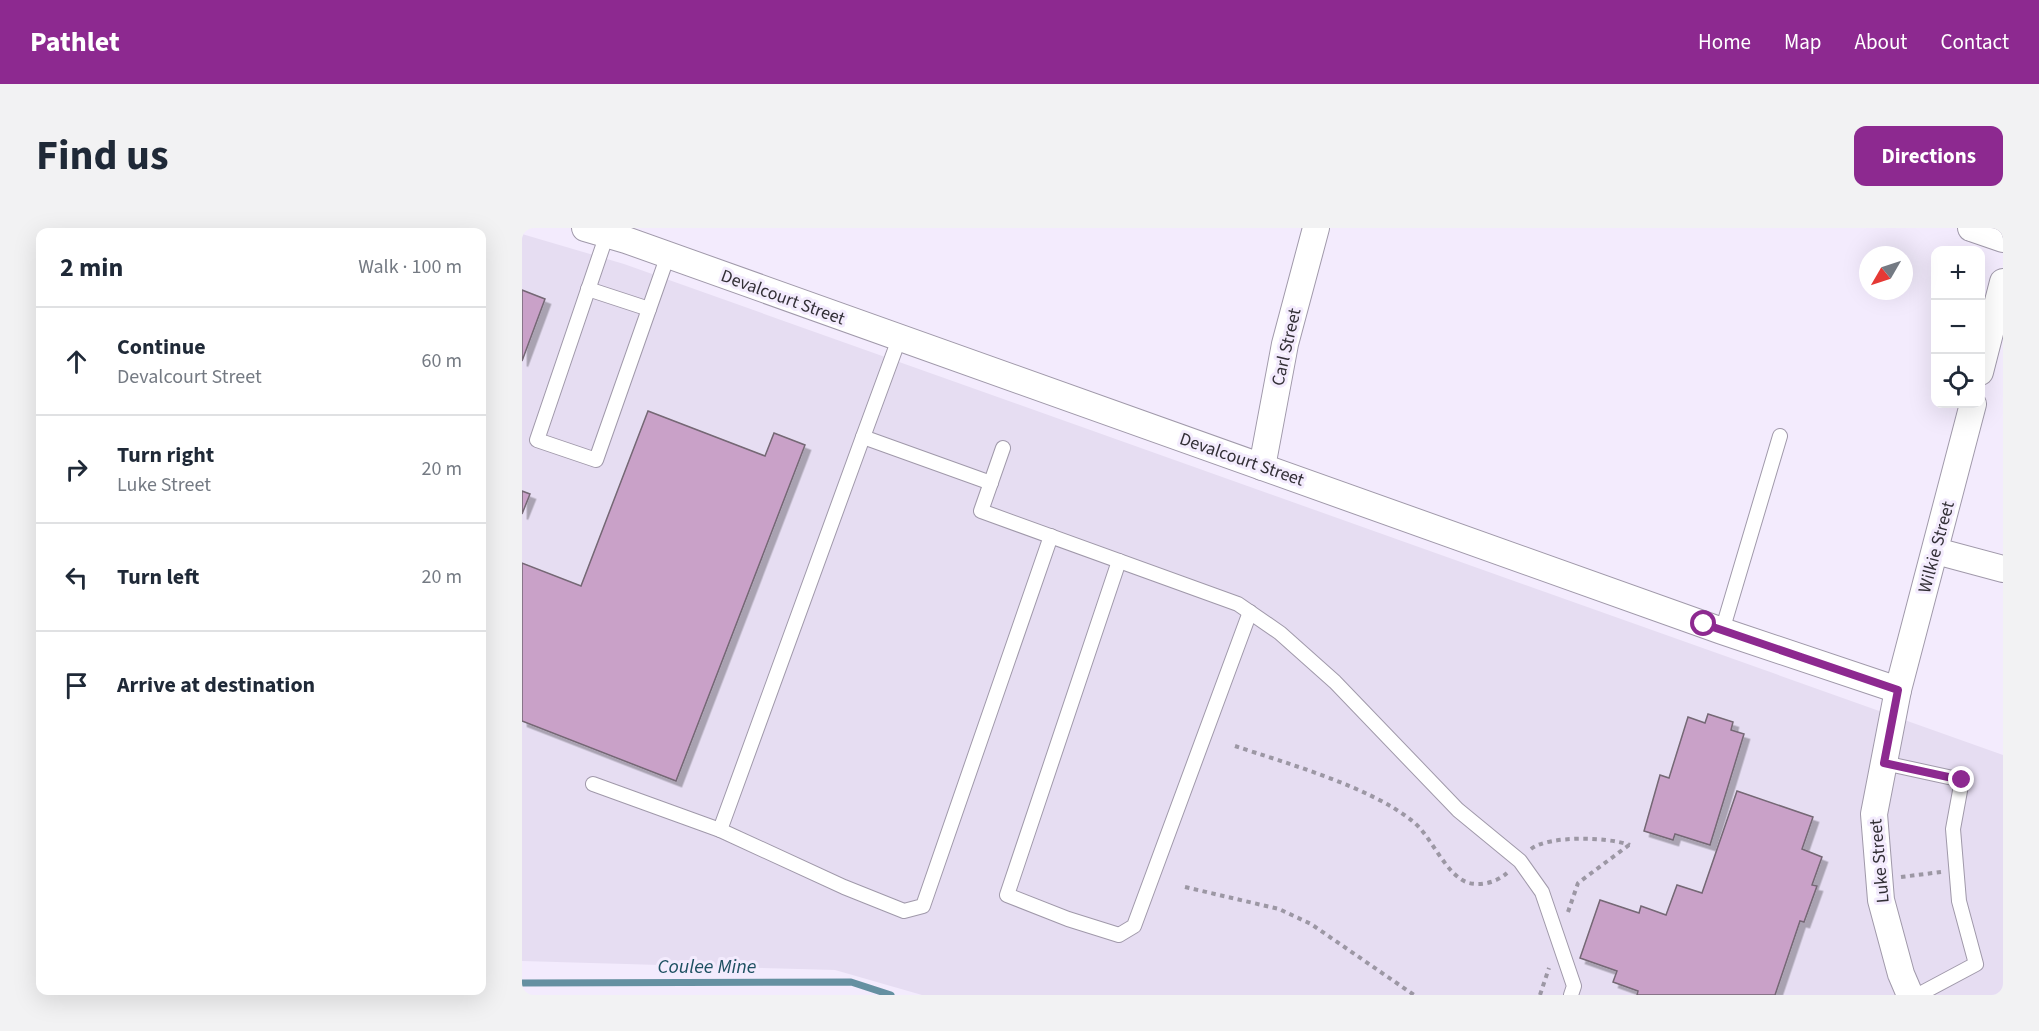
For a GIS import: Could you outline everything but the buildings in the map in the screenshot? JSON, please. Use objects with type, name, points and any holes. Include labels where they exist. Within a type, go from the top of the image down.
[{"type":"street","name":"Carl Street","points":[[1262,467],[1285,344],[1316,228]]},
{"type":"street","points":[[1971,228],[2003,239]]},
{"type":"street","name":"Devalcourt Street","points":[[612,233],[899,339],[1722,631],[1898,690]]},
{"type":"street","points":[[1985,354],[2003,282]]},
{"type":"street","name":"Wilkie Street","points":[[1898,690],[1972,408]]},
{"type":"street","points":[[1936,551],[2003,569]]},
{"type":"street","name":"Luke Street","points":[[1898,690],[1874,813],[1881,900],[1900,974],[1910,995]]},
{"type":"lane","points":[[612,233],[588,289],[537,440],[596,460],[668,255]]},
{"type":"lane","points":[[588,289],[650,309]]},
{"type":"lane","points":[[720,830],[899,339]]},
{"type":"lane","points":[[1722,631],[1780,436]]},
{"type":"lane","points":[[863,437],[991,483]]},
{"type":"lane","points":[[1004,448],[981,511],[1238,604],[1280,633],[1335,682],[1458,810],[1520,861],[1542,892],[1574,986],[1571,995]]},
{"type":"lane","points":[[592,784],[720,830],[844,887],[904,910],[922,906],[1052,536]]},
{"type":"lane","points":[[1119,561],[1007,895],[1058,915],[1119,935],[1134,926],[1250,612]]},
{"type":"lane","points":[[1884,763],[1962,780],[1953,829],[1959,901],[1976,964],[1918,995]]},
{"type":"path","points":[[1235,746],[1346,786],[1395,809],[1424,830],[1453,873],[1467,882],[1482,884],[1500,880],[1537,844],[1557,840],[1615,840],[1630,845],[1578,883],[1540,995]]},
{"type":"path","points":[[1893,878],[1957,870]]},
{"type":"path","points":[[1185,887],[1279,909],[1311,924],[1414,995]]},
{"type":"shaded area","points":[[522,234],[624,264],[2003,755],[2003,992],[1997,995],[922,995],[835,970],[522,961]]},
{"type":"waterway","name":"Coulee Mine","points":[[522,983],[851,982],[891,995]]},
{"type":"route","points":[[1704,624],[1898,690],[1884,763],[1962,780]]}]
